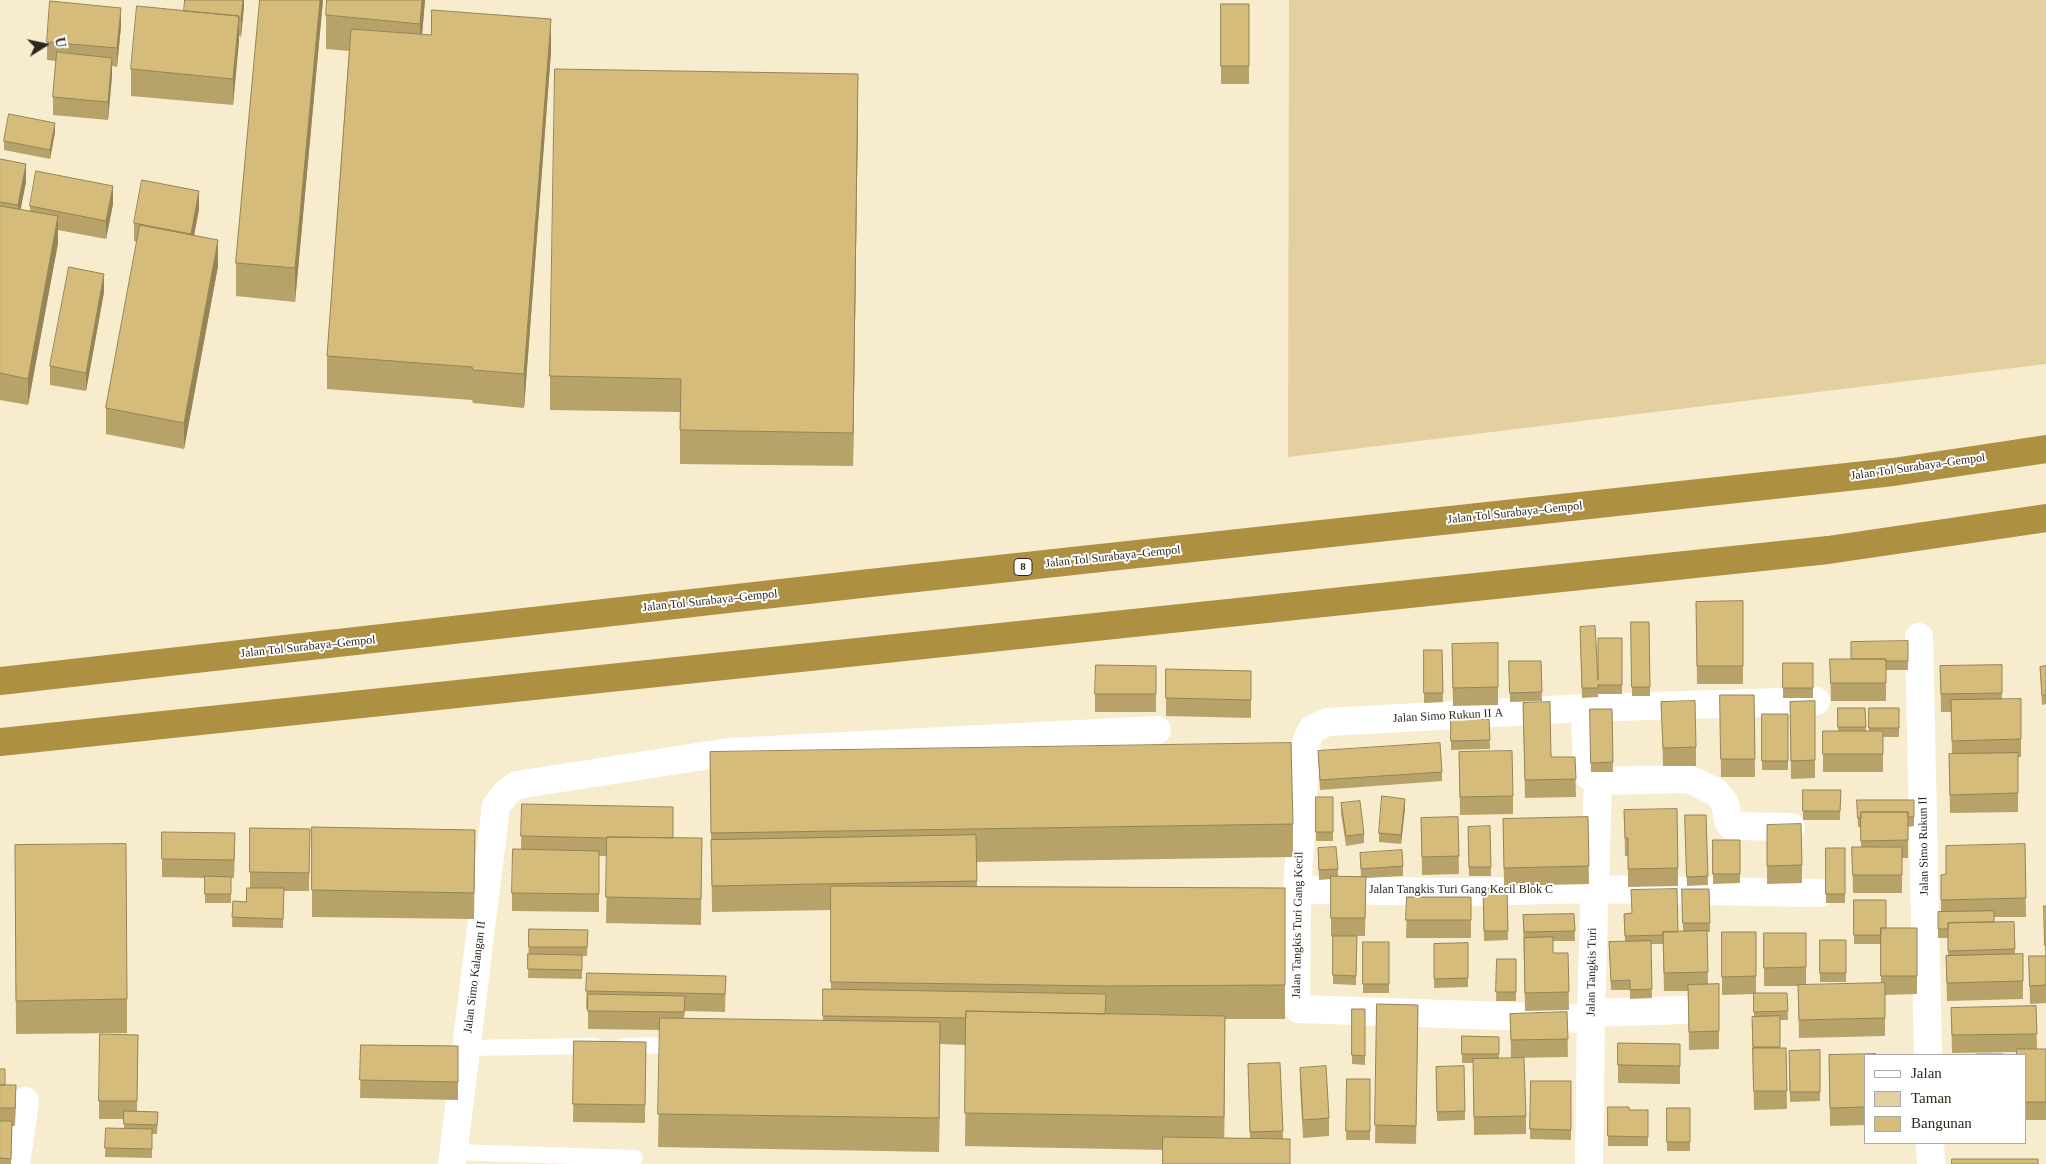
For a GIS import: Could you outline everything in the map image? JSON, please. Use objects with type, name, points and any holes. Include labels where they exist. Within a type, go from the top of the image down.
[{"type":"highway","name":"Jalan Tol Surabaya–Gempol","points":[[0,681],[861,584],[1893,472],[2046,449]]},
{"type":"highway","points":[[0,742],[1828,550],[2046,518]]},
{"type":"street","name":"Jalan Simo Rukun II","points":[[1919,637],[1928,1054]]},
{"type":"street","name":"Jalan Simo Rukun II A","points":[[1312,729],[1328,722],[1585,708],[1816,701]]},
{"type":"street","points":[[1585,708],[1587,770],[1589,776],[1598,781],[1686,779],[1716,792],[1725,803],[1728,821],[1732,826],[1791,827]]},
{"type":"street","name":"Jalan Tangkis Turi Gang Kecil","points":[[1312,729],[1307,739],[1297,890],[1296,1005],[1299,1009],[1591,1016]]},
{"type":"street","name":"Jalan Simo Kalangan II","points":[[452,1158],[496,806],[506,793],[517,785],[729,752],[1157,730]]},
{"type":"street","name":"Jalan Tangkis Turi","points":[[1589,1164],[1598,781]]},
{"type":"street","name":"Jalan Tangkis Turi Gang Kecil Blok C","points":[[1297,890],[1470,892],[1594,889],[1820,893]]},
{"type":"street","points":[[1591,1016],[1684,1010]]},
{"type":"street","points":[[16,1164],[25,1101]]},
{"type":"street","points":[[1930,1144],[1930,1164]]},
{"type":"lane","points":[[466,1048],[693,1045]]},
{"type":"lane","points":[[452,1158],[634,1158]]},
{"type":"green space","points":[[1289,0],[2046,0],[2046,364],[1288,457]]},
{"type":"building","points":[[185,0],[243,0],[241,19],[238,18],[239,16],[184,11]]},
{"type":"building","points":[[260,0],[320,0],[295,268],[236,263]]},
{"type":"building","points":[[327,0],[422,0],[420,24],[326,15]]},
{"type":"building","points":[[50,1],[121,8],[117,48],[47,42]]},
{"type":"building","points":[[1221,4],[1249,4],[1249,66],[1221,66]]},
{"type":"building","points":[[137,6],[239,16],[233,79],[131,69]]},
{"type":"building","points":[[432,10],[551,19],[524,374],[473,370],[472,367],[327,356],[351,29],[431,35]]},
{"type":"building","points":[[57,52],[112,58],[108,102],[53,97]]},
{"type":"building","points":[[555,69],[858,74],[853,433],[680,430],[681,379],[550,376]]},
{"type":"building","points":[[9,114],[55,123],[50,150],[4,141]]},
{"type":"building","points":[[0,159],[26,164],[18,205],[0,202]]},
{"type":"building","points":[[36,171],[113,186],[106,221],[30,206]]},
{"type":"building","points":[[142,180],[199,191],[191,234],[134,223]]},
{"type":"building","points":[[0,206],[58,216],[28,379],[0,373]]},
{"type":"building","points":[[140,225],[218,240],[184,423],[106,408]]},
{"type":"building","points":[[69,267],[104,274],[86,373],[50,366]]},
{"type":"building","points":[[1743,601],[1743,666],[1697,666],[1696,602]]},
{"type":"building","points":[[1631,622],[1649,622],[1650,687],[1632,687]]},
{"type":"building","points":[[1595,626],[1598,680],[1598,638],[1622,638],[1622,685],[1598,685],[1598,688],[1582,688],[1580,627]]},
{"type":"building","points":[[1908,641],[1908,661],[1851,659],[1851,642]]},
{"type":"building","points":[[1498,643],[1498,687],[1453,688],[1452,644]]},
{"type":"building","points":[[1424,650],[1442,650],[1443,693],[1424,693]]},
{"type":"building","points":[[1830,659],[1886,659],[1886,683],[1831,683]]},
{"type":"building","points":[[1509,661],[1541,661],[1542,692],[1510,693]]},
{"type":"building","points":[[1783,663],[1813,663],[1813,688],[1783,688]]},
{"type":"building","points":[[1096,665],[1156,666],[1156,694],[1095,694]]},
{"type":"building","points":[[2002,665],[2002,693],[1941,694],[1940,666]]},
{"type":"building","points":[[2046,666],[2046,695],[2042,695],[2040,667]]},
{"type":"building","points":[[1166,669],[1251,671],[1251,700],[1166,698]]},
{"type":"building","points":[[1720,695],[1754,695],[1755,759],[1721,759]]},
{"type":"building","points":[[2021,699],[2021,739],[1952,741],[1951,700]]},
{"type":"building","points":[[1695,701],[1696,747],[1663,748],[1661,702]]},
{"type":"building","points":[[1815,701],[1815,760],[1791,761],[1790,702]]},
{"type":"building","points":[[1550,702],[1551,757],[1575,757],[1576,779],[1525,780],[1523,703]]},
{"type":"building","points":[[1838,708],[1865,708],[1866,727],[1838,727]]},
{"type":"building","points":[[1869,708],[1899,708],[1899,728],[1869,728]]},
{"type":"building","points":[[1590,709],[1612,709],[1613,762],[1591,763]]},
{"type":"building","points":[[1762,714],[1788,714],[1788,761],[1762,761]]},
{"type":"building","points":[[1451,719],[1489,719],[1490,740],[1451,741]]},
{"type":"building","points":[[1823,731],[1883,731],[1883,754],[1823,754]]},
{"type":"building","points":[[1291,743],[1293,824],[711,833],[710,752]]},
{"type":"building","points":[[1440,743],[1442,772],[1320,780],[1318,751]]},
{"type":"building","points":[[1512,751],[1513,796],[1460,797],[1459,752]]},
{"type":"building","points":[[2018,753],[2018,793],[1950,795],[1949,754]]},
{"type":"building","points":[[1803,790],[1841,790],[1840,811],[1803,811]]},
{"type":"building","points":[[1382,796],[1405,799],[1401,835],[1379,833]]},
{"type":"building","points":[[1316,797],[1333,797],[1333,832],[1316,832]]},
{"type":"building","points":[[1857,800],[1914,800],[1914,817],[1908,817],[1908,812],[1861,812],[1861,818],[1858,818]]},
{"type":"building","points":[[1360,801],[1364,834],[1346,836],[1341,803]]},
{"type":"building","points":[[522,804],[673,807],[673,838],[521,836]]},
{"type":"building","points":[[1677,809],[1678,868],[1628,869],[1628,838],[1625,838],[1624,810]]},
{"type":"building","points":[[1861,812],[1908,812],[1908,840],[1861,841]]},
{"type":"building","points":[[1685,815],[1706,815],[1708,876],[1687,877]]},
{"type":"building","points":[[1458,817],[1459,856],[1422,857],[1421,818]]},
{"type":"building","points":[[1588,817],[1589,866],[1504,868],[1503,819]]},
{"type":"building","points":[[1801,824],[1802,865],[1767,866],[1767,825]]},
{"type":"building","points":[[1490,826],[1491,867],[1469,867],[1468,827]]},
{"type":"building","points":[[312,827],[475,830],[474,893],[312,890]]},
{"type":"building","points":[[250,828],[310,829],[309,873],[250,872]]},
{"type":"building","points":[[162,832],[235,833],[234,860],[162,859]]},
{"type":"building","points":[[976,835],[977,881],[712,886],[711,840]]},
{"type":"building","points":[[607,837],[702,838],[701,899],[606,897]]},
{"type":"building","points":[[1713,840],[1740,840],[1740,874],[1713,874]]},
{"type":"building","points":[[126,844],[127,999],[16,1001],[15,845]]},
{"type":"building","points":[[2025,844],[2026,898],[1941,900],[1941,875],[1946,874],[1946,846]]},
{"type":"building","points":[[1336,847],[1338,869],[1319,870],[1318,848]]},
{"type":"building","points":[[1852,847],[1902,847],[1902,875],[1853,875]]},
{"type":"building","points":[[1826,848],[1845,848],[1845,894],[1826,894]]},
{"type":"building","points":[[513,849],[599,851],[599,894],[512,893]]},
{"type":"building","points":[[1402,850],[1403,866],[1361,869],[1360,853]]},
{"type":"building","points":[[205,876],[231,877],[231,894],[205,894]]},
{"type":"building","points":[[1331,876],[1366,877],[1365,918],[1331,918]]},
{"type":"building","points":[[831,886],[1285,888],[1285,985],[1106,986],[831,982]]},
{"type":"building","points":[[247,888],[284,888],[283,919],[232,917],[233,901],[246,902]]},
{"type":"building","points":[[1507,888],[1508,931],[1484,931],[1483,889]]},
{"type":"building","points":[[1677,889],[1678,932],[1663,932],[1663,935],[1625,936],[1624,914],[1632,913],[1631,890]]},
{"type":"building","points":[[1682,889],[1709,889],[1710,923],[1683,923]]},
{"type":"building","points":[[1407,897],[1471,897],[1471,920],[1406,920]]},
{"type":"building","points":[[1854,900],[1886,900],[1886,928],[1881,928],[1881,935],[1854,935]]},
{"type":"building","points":[[2044,906],[2046,906],[2046,945],[2045,945]]},
{"type":"building","points":[[1994,911],[1994,922],[1948,923],[1948,929],[1938,929],[1938,912]]},
{"type":"building","points":[[1574,914],[1575,931],[1524,932],[1523,915]]},
{"type":"building","points":[[2014,922],[2015,949],[1948,951],[1948,923]]},
{"type":"building","points":[[1881,928],[1917,928],[1917,976],[1881,976]]},
{"type":"building","points":[[529,929],[588,930],[587,947],[529,947]]},
{"type":"building","points":[[1707,931],[1708,972],[1664,973],[1663,932]]},
{"type":"building","points":[[1722,932],[1756,932],[1756,976],[1722,977]]},
{"type":"building","points":[[1764,933],[1806,933],[1806,967],[1764,968]]},
{"type":"building","points":[[1333,936],[1357,936],[1356,976],[1333,975]]},
{"type":"building","points":[[1553,937],[1553,953],[1568,953],[1569,992],[1525,993],[1524,938]]},
{"type":"building","points":[[1820,940],[1846,940],[1846,973],[1820,973]]},
{"type":"building","points":[[1651,941],[1652,989],[1630,990],[1630,980],[1611,981],[1609,942]]},
{"type":"building","points":[[1363,942],[1389,942],[1389,984],[1363,984]]},
{"type":"building","points":[[1468,943],[1468,978],[1434,979],[1434,944]]},
{"type":"building","points":[[528,954],[582,955],[582,970],[528,969]]},
{"type":"building","points":[[2023,954],[2023,981],[1947,983],[1946,956]]},
{"type":"building","points":[[2029,956],[2046,956],[2046,985],[2030,986]]},
{"type":"building","points":[[1497,959],[1516,959],[1516,992],[1496,992]]},
{"type":"building","points":[[587,973],[726,976],[725,994],[586,991]]},
{"type":"building","points":[[1885,983],[1885,1018],[1799,1020],[1798,985]]},
{"type":"building","points":[[1719,984],[1719,1031],[1689,1032],[1688,985]]},
{"type":"building","points":[[823,989],[1106,994],[1105,1014],[966,1011],[966,1018],[823,1016]]},
{"type":"building","points":[[1754,993],[1787,993],[1788,1011],[1754,1012]]},
{"type":"building","points":[[588,994],[685,996],[684,1012],[588,1011]]},
{"type":"building","points":[[1377,1004],[1418,1005],[1416,1126],[1375,1125]]},
{"type":"building","points":[[2036,1006],[2037,1034],[1952,1035],[1951,1008]]},
{"type":"building","points":[[1352,1009],[1365,1009],[1365,1056],[1352,1055]]},
{"type":"building","points":[[966,1011],[1225,1016],[1224,1117],[965,1113]]},
{"type":"building","points":[[1567,1012],[1568,1039],[1511,1040],[1510,1014]]},
{"type":"building","points":[[1780,1016],[1780,1047],[1753,1047],[1752,1017]]},
{"type":"building","points":[[660,1018],[940,1022],[939,1118],[658,1114]]},
{"type":"building","points":[[100,1034],[138,1035],[137,1101],[99,1101]]},
{"type":"building","points":[[1462,1036],[1499,1037],[1499,1054],[1462,1054]]},
{"type":"building","points":[[574,1041],[646,1042],[645,1105],[573,1104]]},
{"type":"building","points":[[1618,1043],[1680,1044],[1680,1066],[1618,1065]]},
{"type":"building","points":[[361,1045],[458,1046],[458,1082],[360,1080]]},
{"type":"building","points":[[1753,1048],[1786,1048],[1787,1091],[1754,1091]]},
{"type":"building","points":[[2017,1049],[2046,1049],[2046,1102],[2026,1102],[2026,1054],[2017,1054]]},
{"type":"building","points":[[1820,1050],[1820,1092],[1790,1092],[1789,1051]]},
{"type":"building","points":[[1864,1054],[1864,1107],[1830,1108],[1829,1055]]},
{"type":"building","points":[[1524,1058],[1526,1116],[1474,1117],[1473,1059]]},
{"type":"building","points":[[1280,1063],[1283,1131],[1250,1132],[1248,1064]]},
{"type":"building","points":[[1326,1066],[1329,1118],[1303,1120],[1300,1068]]},
{"type":"building","points":[[1464,1066],[1465,1111],[1437,1112],[1436,1067]]},
{"type":"building","points":[[0,1069],[5,1069],[5,1085],[0,1085]]},
{"type":"building","points":[[1347,1079],[1370,1079],[1370,1131],[1346,1131]]},
{"type":"building","points":[[1531,1081],[1571,1081],[1571,1130],[1530,1129]]},
{"type":"building","points":[[0,1085],[16,1085],[15,1108],[0,1108]]},
{"type":"building","points":[[1608,1107],[1629,1107],[1629,1110],[1648,1110],[1648,1137],[1608,1136]]},
{"type":"building","points":[[1667,1108],[1690,1108],[1690,1142],[1667,1142]]},
{"type":"building","points":[[124,1111],[158,1112],[157,1125],[124,1124]]},
{"type":"building","points":[[0,1121],[12,1121],[11,1159],[0,1158]]},
{"type":"building","points":[[106,1128],[152,1129],[152,1149],[105,1148]]},
{"type":"building","points":[[1163,1137],[1290,1139],[1290,1164],[1163,1164]]},
{"type":"building","points":[[1952,1159],[2038,1159],[2038,1164],[1952,1164]]}]
